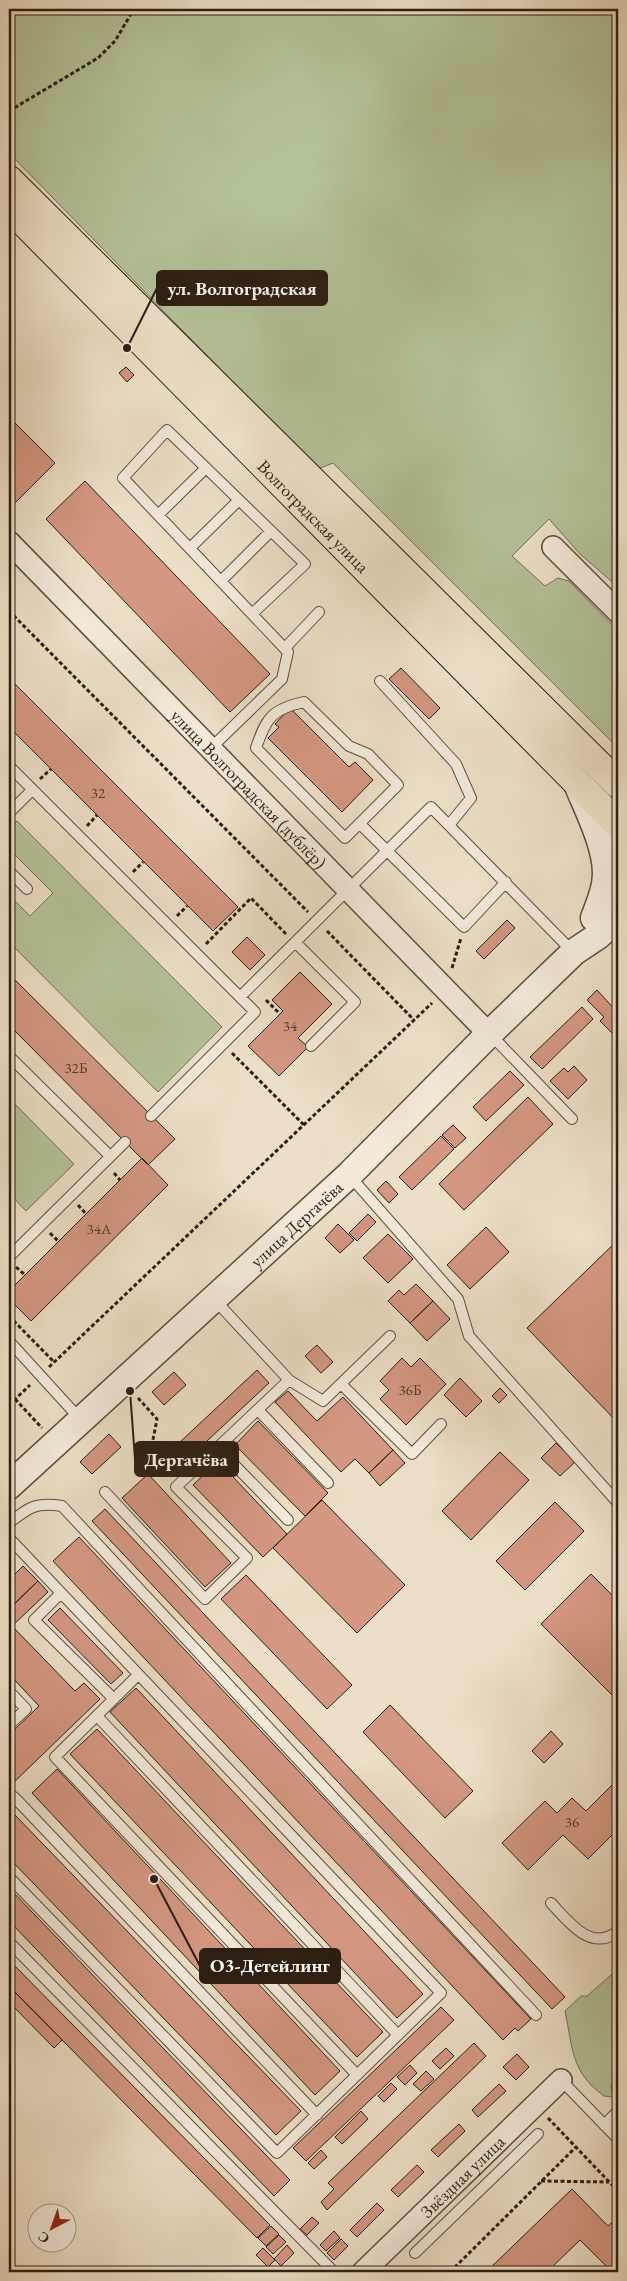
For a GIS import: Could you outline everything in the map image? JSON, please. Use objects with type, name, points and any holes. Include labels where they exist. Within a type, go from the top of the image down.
[{"type":"main road","name":"Волгоградская улица","points":[[9,180],[618,784]]},
{"type":"main road","name":"Волгоградская улица","points":[[9,207],[578,786],[618,824]]},
{"type":"street","name":"улица Волгоградская (дублёр)","points":[[9,542],[349,888],[489,1034]]},
{"type":"street","points":[[553,547],[618,612]]},
{"type":"street","points":[[580,746],[618,767]]},
{"type":"street","points":[[578,786],[595,829],[604,861],[609,922]]},
{"type":"street","name":"улица Дергачёва","points":[[9,1486],[348,1175],[489,1034],[574,952],[609,922],[618,890]]},
{"type":"street","name":"Звёздная улица","points":[[368,2270],[466,2187],[535,2105],[561,2080]]},
{"type":"lane","points":[[211,748],[282,679],[288,652],[123,478],[167,430],[305,564],[252,614]]},
{"type":"lane","points":[[158,515],[206,468]]},
{"type":"lane","points":[[190,548],[239,500]]},
{"type":"lane","points":[[221,581],[271,531]]},
{"type":"lane","points":[[285,648],[319,612]]},
{"type":"lane","points":[[380,680],[456,764],[471,798],[449,825]]},
{"type":"lane","points":[[304,702],[349,746],[368,754],[398,785],[360,824],[345,838],[256,748],[264,725],[282,707],[304,702]]},
{"type":"lane","points":[[9,766],[35,786],[254,1012],[151,1116]]},
{"type":"lane","points":[[9,813],[35,786]]},
{"type":"lane","points":[[240,997],[431,807],[574,952]]},
{"type":"lane","points":[[360,824],[464,927],[506,882]]},
{"type":"lane","points":[[9,871],[27,889]]},
{"type":"lane","points":[[295,942],[355,1002],[311,1046]]},
{"type":"lane","points":[[489,1034],[572,1119]]},
{"type":"lane","points":[[9,1056],[110,1156]]},
{"type":"lane","points":[[9,1258],[125,1142]]},
{"type":"lane","points":[[348,1175],[458,1300],[469,1336],[618,1503]]},
{"type":"lane","points":[[213,1298],[289,1380],[323,1401],[390,1336]]},
{"type":"lane","points":[[9,1341],[80,1419]]},
{"type":"lane","points":[[106,1492],[205,1599],[247,1558],[176,1487],[289,1380]]},
{"type":"lane","points":[[340,1384],[412,1454],[441,1424]]},
{"type":"lane","points":[[258,1410],[328,1483]]},
{"type":"lane","points":[[217,1447],[288,1520]]},
{"type":"lane","points":[[9,1523],[28,1508],[43,1503],[62,1506],[536,2015]]},
{"type":"lane","points":[[9,1538],[441,1993],[277,2153],[9,1877]]},
{"type":"lane","points":[[61,1593],[34,1620],[114,1699]]},
{"type":"lane","points":[[138,1675],[55,1757],[357,2075]]},
{"type":"lane","points":[[9,1691],[26,1709],[9,1726]]},
{"type":"lane","points":[[97,1716],[398,2035]]},
{"type":"lane","points":[[9,1803],[14,1797],[316,2114]]},
{"type":"lane","points":[[551,1903],[582,1935],[598,1940],[618,1931]]},
{"type":"lane","points":[[9,1942],[334,2272]]},
{"type":"lane","points":[[561,2080],[618,2139]]},
{"type":"lane","points":[[604,2125],[618,2111]]},
{"type":"lane","points":[[416,2253],[466,2187],[538,2134]]},
{"type":"path","points":[[9,111],[98,58],[115,41],[134,9]]},
{"type":"path","points":[[9,611],[414,1020]]},
{"type":"path","points":[[35,786],[50,769]]},
{"type":"path","points":[[84,828],[97,816]]},
{"type":"path","points":[[130,875],[143,862]]},
{"type":"path","points":[[202,947],[251,898],[295,942]]},
{"type":"path","points":[[174,919],[187,906]]},
{"type":"path","points":[[9,1405],[446,990],[464,927]]},
{"type":"path","points":[[273,1007],[280,1014]]},
{"type":"path","points":[[223,1044],[304,1125]]},
{"type":"path","points":[[9,1316],[54,1362]]},
{"type":"path","points":[[130,1403],[137,1397],[157,1419],[151,1450],[176,1487]]},
{"type":"path","points":[[15,1399],[43,1429]]},
{"type":"path","points":[[535,2105],[618,2191]]},
{"type":"path","points":[[450,2272],[576,2147]]},
{"type":"path","points":[[541,2181],[610,2182]]},
{"type":"green space","points":[[9,9],[618,9],[618,587],[580,554],[549,519],[512,556],[545,586],[558,578],[569,581],[618,631],[618,748],[333,463],[318,469],[9,153]]},
{"type":"green space","points":[[17,821],[222,1027],[158,1092],[9,942],[9,895],[30,916],[53,893],[9,849],[9,829]]},
{"type":"green space","points":[[9,1098],[74,1164],[26,1211],[9,1193]]},
{"type":"green space","points":[[618,1969],[618,2078],[611,2085],[613,2097],[604,2096],[593,2087],[579,2069],[572,2048],[565,2011],[581,1996],[587,1996]]},
{"type":"building","points":[[126,367],[134,375],[127,382],[119,373]]},
{"type":"building","points":[[9,417],[55,463],[15,503],[9,496]]},
{"type":"building","points":[[85,481],[270,674],[230,712],[46,519]]},
{"type":"building","points":[[401,668],[440,708],[429,719],[389,679]]},
{"type":"building","points":[[9,678],[238,907],[213,931],[9,727]]},
{"type":"building","points":[[290,708],[349,767],[355,762],[373,780],[342,812],[268,738],[279,727],[275,724]]},
{"type":"building","points":[[507,920],[515,928],[484,959],[476,951]]},
{"type":"building","points":[[247,937],[265,955],[250,970],[232,952]]},
{"type":"building","points":[[300,972],[332,1004],[298,1038],[308,1047],[279,1076],[248,1046],[283,1011],[272,1000]]},
{"type":"building","points":[[9,974],[175,1139],[148,1165],[9,1025]]},
{"type":"building","points":[[597,990],[618,1013],[618,1029],[613,1034],[600,1021],[604,1017],[587,1000]]},
{"type":"building","points":[[582,1007],[593,1019],[542,1069],[530,1057]]},
{"type":"building","points":[[574,1066],[587,1080],[568,1099],[550,1081],[564,1068],[568,1072]]},
{"type":"building","points":[[510,1071],[524,1085],[486,1121],[473,1107]]},
{"type":"building","points":[[528,1097],[553,1124],[464,1210],[439,1184]]},
{"type":"building","points":[[453,1125],[466,1138],[455,1148],[442,1135]]},
{"type":"building","points":[[441,1136],[454,1149],[412,1190],[399,1177]]},
{"type":"building","points":[[142,1158],[168,1185],[31,1321],[9,1299],[9,1291]]},
{"type":"building","points":[[386,1181],[398,1194],[389,1203],[377,1190]]},
{"type":"building","points":[[368,1214],[376,1222],[357,1241],[349,1233]]},
{"type":"building","points":[[338,1224],[354,1240],[340,1253],[325,1238]]},
{"type":"building","points":[[486,1227],[509,1252],[470,1289],[447,1265]]},
{"type":"building","points":[[388,1234],[413,1259],[388,1283],[363,1258]]},
{"type":"building","points":[[618,1240],[618,1423],[527,1328]]},
{"type":"building","points":[[416,1284],[433,1301],[410,1323],[388,1301],[399,1290],[404,1295]]},
{"type":"building","points":[[433,1301],[450,1319],[427,1341],[410,1323]]},
{"type":"building","points":[[317,1345],[333,1362],[321,1373],[305,1356]]},
{"type":"building","points":[[402,1358],[411,1367],[420,1358],[446,1384],[406,1425],[380,1399],[389,1390],[380,1381]]},
{"type":"building","points":[[257,1370],[269,1383],[176,1470],[164,1457]]},
{"type":"building","points":[[174,1372],[186,1385],[164,1405],[152,1392]]},
{"type":"building","points":[[460,1378],[482,1401],[466,1417],[444,1395]]},
{"type":"building","points":[[500,1388],[507,1395],[499,1403],[492,1396]]},
{"type":"building","points":[[288,1391],[317,1421],[343,1397],[393,1450],[369,1473],[355,1459],[341,1472],[275,1402]]},
{"type":"building","points":[[258,1421],[328,1493],[305,1516],[235,1445]]},
{"type":"building","points":[[109,1434],[121,1447],[92,1474],[80,1462]]},
{"type":"building","points":[[556,1443],[575,1462],[560,1476],[541,1458]]},
{"type":"building","points":[[393,1450],[405,1463],[380,1486],[369,1473]]},
{"type":"building","points":[[500,1452],[529,1480],[471,1540],[442,1511]]},
{"type":"building","points":[[218,1461],[287,1534],[263,1557],[193,1485]]},
{"type":"building","points":[[148,1474],[231,1563],[205,1587],[122,1498]]},
{"type":"building","points":[[322,1500],[405,1585],[357,1633],[273,1548]]},
{"type":"building","points":[[555,1502],[584,1531],[525,1590],[496,1561]]},
{"type":"building","points":[[105,1509],[565,1997],[552,2009],[92,1521]]},
{"type":"building","points":[[79,1537],[531,2019],[518,2031],[515,2028],[503,2040],[53,1561]]},
{"type":"building","points":[[23,1566],[38,1581],[9,1609],[9,1580]]},
{"type":"building","points":[[591,1574],[618,1601],[618,1701],[541,1624]]},
{"type":"building","points":[[246,1575],[352,1685],[327,1709],[221,1599]]},
{"type":"building","points":[[38,1581],[48,1592],[12,1626],[75,1691],[84,1683],[100,1699],[9,1787],[9,1735],[39,1706],[9,1674],[9,1609]]},
{"type":"building","points":[[60,1608],[123,1673],[111,1684],[48,1620]]},
{"type":"building","points":[[136,1688],[423,1994],[397,2018],[110,1712]]},
{"type":"building","points":[[390,1705],[473,1791],[445,1818],[363,1732]]},
{"type":"building","points":[[97,1729],[383,2032],[357,2057],[70,1754]]},
{"type":"building","points":[[551,1731],[563,1744],[544,1763],[532,1751]]},
{"type":"building","points":[[57,1769],[340,2071],[315,2095],[32,1793]]},
{"type":"building","points":[[618,1779],[618,1829],[588,1859],[563,1835],[528,1870],[502,1843],[545,1801],[557,1813],[572,1798],[586,1811]]},
{"type":"building","points":[[14,1814],[301,2111],[276,2135],[9,1858],[9,1819]]},
{"type":"building","points":[[9,1888],[290,2180],[274,2196],[9,1921]]},
{"type":"building","points":[[9,1960],[270,2225],[257,2238],[9,1986]]},
{"type":"building","points":[[9,1986],[62,2040],[54,2048],[9,2002]]},
{"type":"building","points":[[441,2007],[454,2020],[306,2161],[293,2148]]},
{"type":"building","points":[[474,2043],[486,2056],[327,2210],[321,2202],[334,2189],[328,2183]]},
{"type":"building","points":[[446,2048],[454,2056],[440,2069],[432,2061]]},
{"type":"building","points":[[517,2054],[529,2067],[516,2080],[503,2067]]},
{"type":"building","points":[[410,2065],[417,2073],[405,2085],[397,2077]]},
{"type":"building","points":[[426,2071],[434,2079],[421,2091],[413,2084]]},
{"type":"building","points":[[391,2083],[397,2089],[384,2102],[378,2096]]},
{"type":"building","points":[[499,2084],[506,2091],[478,2117],[472,2110]]},
{"type":"building","points":[[361,2111],[368,2119],[342,2144],[335,2137]]},
{"type":"building","points":[[459,2124],[465,2131],[438,2157],[431,2150]]},
{"type":"building","points":[[321,2150],[327,2157],[314,2169],[308,2163]]},
{"type":"building","points":[[417,2165],[424,2172],[398,2197],[391,2190]]},
{"type":"building","points":[[572,2189],[608,2226],[618,2217],[618,2272],[612,2272],[580,2240],[547,2272],[486,2272]]},
{"type":"building","points":[[377,2203],[384,2210],[357,2237],[350,2230]]},
{"type":"building","points":[[312,2217],[319,2223],[307,2235],[300,2229]]},
{"type":"building","points":[[271,2226],[279,2234],[266,2246],[258,2238]]},
{"type":"building","points":[[334,2231],[340,2238],[326,2251],[320,2245]]},
{"type":"building","points":[[279,2235],[286,2242],[273,2254],[266,2247]]},
{"type":"building","points":[[341,2239],[348,2246],[334,2260],[327,2253]]},
{"type":"building","points":[[287,2245],[294,2253],[281,2266],[274,2259]]},
{"type":"building","points":[[263,2248],[275,2260],[268,2267],[256,2255]]},
{"type":"place","name":"ул. Волгоградская","points":[[127,348]]},
{"type":"place","name":"Дергачёва","points":[[130,1391]]},
{"type":"place","name":"О3-Детейлинг","points":[[154,1879]]}]
